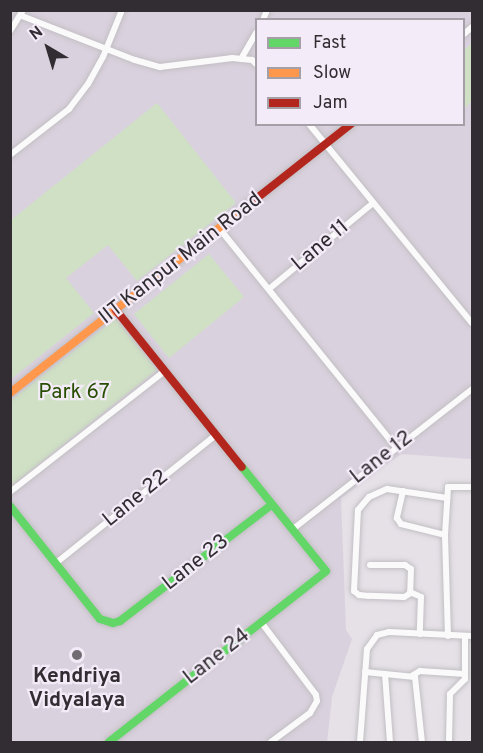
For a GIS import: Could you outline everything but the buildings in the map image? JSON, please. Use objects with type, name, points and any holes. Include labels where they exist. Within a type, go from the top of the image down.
[{"type":"street","points":[[10,155],[69,109],[88,84],[107,50],[122,10]]},
{"type":"street","points":[[10,31],[22,13],[107,50],[160,67],[241,59],[252,60],[255,63]]},
{"type":"street","points":[[241,59],[255,35]]},
{"type":"street","points":[[311,126],[472,323]]},
{"type":"street","name":"IIT Kanpur Main Road","points":[[10,393],[349,126]]},
{"type":"street","name":"Lane 11","points":[[269,290],[373,202]]},
{"type":"street","points":[[219,228],[396,447]]},
{"type":"street","points":[[116,310],[292,529]]},
{"type":"street","points":[[10,492],[165,371]]},
{"type":"street","name":"Lane 12","points":[[292,529],[472,388]]},
{"type":"street","name":"Lane 22","points":[[56,563],[216,435]]},
{"type":"street","points":[[448,636],[445,535],[447,498],[450,486],[472,487]]},
{"type":"street","points":[[411,593],[404,597],[369,596],[359,595],[354,591],[358,510],[369,497],[380,491],[403,491],[447,498]]},
{"type":"street","points":[[403,491],[397,518],[400,524],[445,535]]},
{"type":"street","name":"Lane 23","points":[[56,563],[99,619],[113,623],[120,621],[271,505]]},
{"type":"street","points":[[10,506],[56,563]]},
{"type":"street","name":"Lane 24","points":[[109,742],[326,571],[292,529]]},
{"type":"street","points":[[370,565],[409,566],[411,593]]},
{"type":"street","points":[[411,593],[421,597],[420,634]]},
{"type":"street","points":[[261,622],[316,695],[317,701],[310,713],[271,742]]},
{"type":"street","points":[[360,742],[367,649],[377,635],[389,632],[469,636],[468,677],[450,694],[449,742]]},
{"type":"street","points":[[365,672],[412,675],[420,671],[468,677]]},
{"type":"street","points":[[385,674],[390,742]]},
{"type":"street","points":[[412,675],[417,679],[422,742]]},
{"type":"shaded area","points":[[10,11],[472,11],[472,459],[401,454],[341,498],[346,630],[352,639],[332,697],[327,742],[11,742]]},
{"type":"green space","points":[[472,43],[472,101],[465,108],[465,49]]},
{"type":"green space","points":[[157,103],[236,203],[137,281],[108,245],[66,278],[94,313],[11,379],[11,220]]},
{"type":"green space","points":[[209,254],[244,297],[169,358],[134,314]]},
{"type":"green space","name":"Park 67","points":[[116,318],[157,370],[11,486],[11,400]]},
{"type":"traffic: fast","points":[[109,742],[326,571],[242,467]]},
{"type":"traffic: fast","points":[[10,506],[100,619],[113,623],[120,621],[271,505]]},
{"type":"traffic: slow","points":[[10,393],[242,210]]},
{"type":"traffic: jam","points":[[242,210],[348,126]]},
{"type":"traffic: jam","points":[[116,310],[242,467]]},
{"type":"place","name":"Kendriya Vidyalaya","points":[[77,655]]}]
